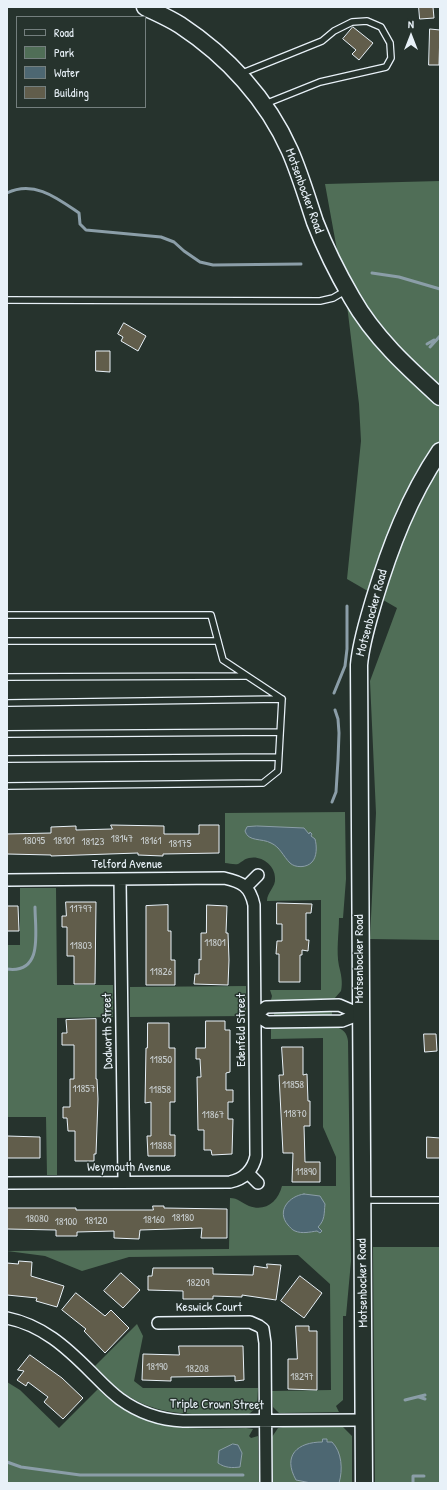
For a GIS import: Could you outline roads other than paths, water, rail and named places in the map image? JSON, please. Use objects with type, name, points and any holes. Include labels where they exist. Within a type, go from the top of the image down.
[{"type":"main road","name":"Motsenbocker Road","points":[[145,7],[179,24],[210,47],[239,74],[264,104],[291,152],[322,240],[347,289],[365,318],[388,348],[402,363],[440,397]]},
{"type":"main road","name":"Motsenbocker Road","points":[[364,1483],[358,681],[361,649],[386,562],[396,534],[418,487],[440,452]]},
{"type":"street","points":[[246,887],[258,875]]},
{"type":"street","name":"Telford Avenue","points":[[7,880],[224,878],[235,880],[246,887]]},
{"type":"street","name":"Dodworth Street","points":[[120,879],[124,1182]]},
{"type":"street","name":"Edenfeld Street","points":[[246,887],[253,898],[254,905],[256,1015],[256,1156],[253,1167],[248,1173]]},
{"type":"street","points":[[339,1005],[360,1014],[342,1021],[267,1022],[256,1015],[266,1007],[339,1005]]},
{"type":"street","points":[[248,1173],[258,1183]]},
{"type":"street","name":"Weymouth Avenue","points":[[7,1183],[230,1182],[241,1179],[248,1173]]},
{"type":"street","name":"Triple Crown Street","points":[[7,1318],[32,1325],[51,1336],[63,1345],[112,1393],[126,1403],[148,1414],[176,1421],[364,1420]]},
{"type":"street","name":"Keswick Court","points":[[158,1323],[250,1322],[263,1329],[266,1343],[266,1421]]},
{"type":"street","points":[[266,1421],[266,1483]]},
{"type":"lane","points":[[239,74],[322,41],[334,31],[352,22],[367,21],[381,26],[390,43],[391,58],[386,67],[320,82],[264,104]]},
{"type":"lane","points":[[7,300],[320,301],[333,298],[347,289]]},
{"type":"lane","points":[[7,615],[211,615],[223,660],[282,699]]},
{"type":"lane","points":[[7,641],[218,641]]},
{"type":"lane","points":[[7,677],[246,676]]},
{"type":"lane","points":[[7,702],[282,699]]},
{"type":"lane","points":[[7,786],[263,783],[278,771],[282,699]]},
{"type":"lane","points":[[7,734],[280,732]]},
{"type":"lane","points":[[7,759],[278,758]]},
{"type":"lane","points":[[362,1200],[440,1200]]},
{"type":"water","points":[[247,827],[304,828],[309,834],[310,832],[312,834],[311,836],[315,839],[316,851],[314,860],[310,864],[304,866],[292,865],[274,845],[249,837],[245,831]]},
{"type":"water","points":[[304,1194],[320,1196],[325,1204],[323,1219],[318,1227],[322,1231],[320,1233],[317,1231],[303,1233],[295,1231],[290,1228],[285,1220],[283,1215],[286,1205],[293,1198]]},
{"type":"water","points":[[323,1439],[327,1439],[327,1442],[332,1442],[340,1456],[341,1473],[339,1483],[311,1483],[296,1480],[291,1464],[292,1457],[295,1452],[306,1444],[322,1442]]},
{"type":"water","points":[[233,1444],[238,1445],[242,1453],[240,1467],[234,1468],[223,1466],[218,1463],[219,1451]]},
{"type":"waterway","points":[[7,193],[27,189],[45,192],[79,213],[80,224],[86,230],[161,237],[174,242],[200,262],[213,265],[301,264]]},
{"type":"waterway","points":[[372,273],[399,277],[440,289]]},
{"type":"waterway","points":[[430,347],[440,336]]},
{"type":"waterway","points":[[427,344],[434,340]]},
{"type":"waterway","points":[[334,693],[345,666],[347,649],[347,606]]},
{"type":"waterway","points":[[332,802],[336,792],[339,733],[338,719],[335,710]]},
{"type":"waterway","points":[[7,969],[19,969],[27,965],[32,958],[36,938],[35,907]]},
{"type":"waterway","points":[[405,1400],[425,1395]]},
{"type":"waterway","points":[[419,1397],[425,1399]]},
{"type":"waterway","points":[[7,1462],[21,1467],[80,1475],[243,1475]]},
{"type":"waterway","points":[[413,1483],[413,1476],[424,1476]]}]
